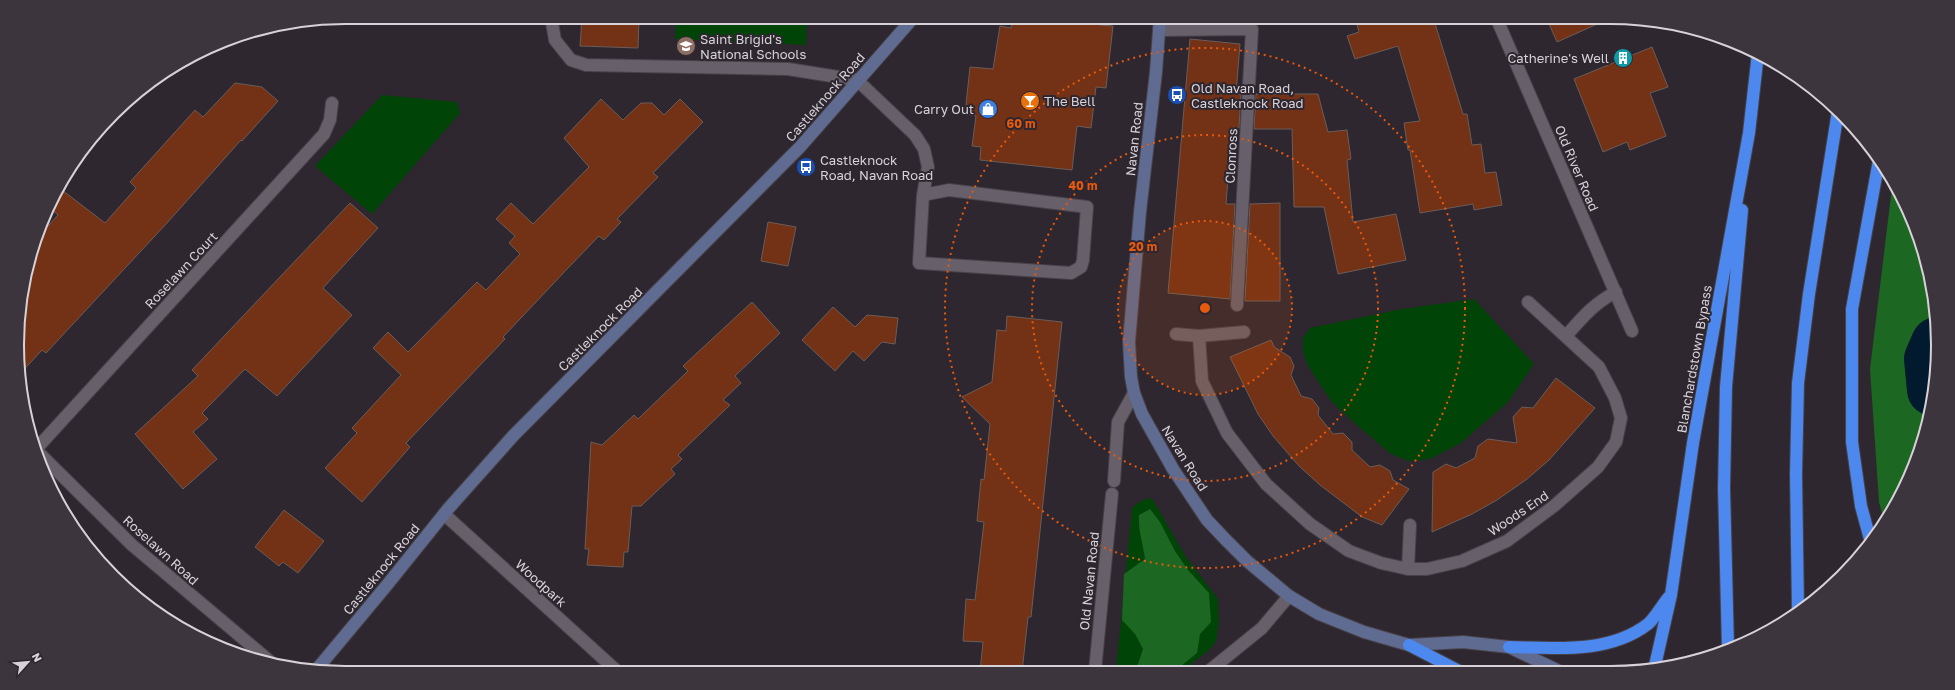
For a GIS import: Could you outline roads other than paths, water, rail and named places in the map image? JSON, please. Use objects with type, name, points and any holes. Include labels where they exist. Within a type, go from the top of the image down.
[{"type":"highway","name":"Blanchardstown Bypass","points":[[1656,662],[1671,595],[1693,443],[1749,133],[1757,60]]},
{"type":"highway","points":[[1798,605],[1796,474],[1798,383],[1809,294],[1837,118]]},
{"type":"highway","points":[[1728,644],[1724,488],[1726,387],[1749,133]]},
{"type":"highway","points":[[1869,535],[1861,506],[1852,442],[1852,309],[1878,168]]},
{"type":"highway","points":[[1509,647],[1590,647],[1625,638],[1649,623],[1671,595]]},
{"type":"highway","points":[[1410,645],[1450,666]]},
{"type":"main road","name":"Castleknock Road","points":[[321,665],[388,585],[444,514],[513,436],[800,147],[857,80],[908,24]]},
{"type":"main road","points":[[1156,24],[1159,30]]},
{"type":"main road","name":"Navan Road","points":[[1159,24],[1129,342],[1131,377],[1134,393],[1142,414],[1156,440],[1207,520],[1247,560],[1289,596],[1319,614],[1358,630],[1410,645],[1463,642],[1509,647],[1549,666]]},
{"type":"street","points":[[552,24],[555,40],[571,60],[586,65],[788,69],[857,80],[915,135],[924,149],[928,167],[923,195],[919,263],[1071,273],[1081,267],[1083,260],[1087,206],[949,190],[923,195]]},
{"type":"street","name":"Old River Road","points":[[1499,24],[1632,331]]},
{"type":"street","name":"Clonross","points":[[1159,30],[1252,29],[1237,305]]},
{"type":"street","name":"Roselawn Court","points":[[40,445],[324,134],[330,120],[332,103]]},
{"type":"street","points":[[1566,336],[1587,312],[1602,299],[1616,292]]},
{"type":"street","name":"Woods End","points":[[1199,336],[1202,381],[1227,433],[1266,484],[1310,524],[1349,551],[1381,563],[1408,569],[1427,570],[1462,561],[1506,541],[1554,506],[1598,467],[1616,442],[1621,418],[1615,398],[1599,367],[1528,302]]},
{"type":"street","points":[[1176,334],[1199,336],[1244,332]]},
{"type":"street","points":[[1114,481],[1117,428],[1120,417],[1134,393]]},
{"type":"street","name":"Roselawn Road","points":[[45,459],[132,545],[263,655]]},
{"type":"street","name":"Old Navan Road","points":[[1095,666],[1112,494]]},
{"type":"street","name":"Woodpark","points":[[444,514],[611,666]]},
{"type":"street","points":[[1408,569],[1410,525]]},
{"type":"street","points":[[1215,666],[1262,628],[1289,596]]},
{"type":"place","name":"Saint Brigid's National Schools","points":[[686,46]]},
{"type":"place","name":"Catherine's Well","points":[[1623,58]]},
{"type":"place","name":"Old Navan Road, Castleknock Road","points":[[1177,95]]},
{"type":"place","name":"The Bell","points":[[1030,101]]},
{"type":"place","name":"Carry Out","points":[[988,109]]},
{"type":"place","name":"Castleknock Road, Navan Road","points":[[806,167]]}]
